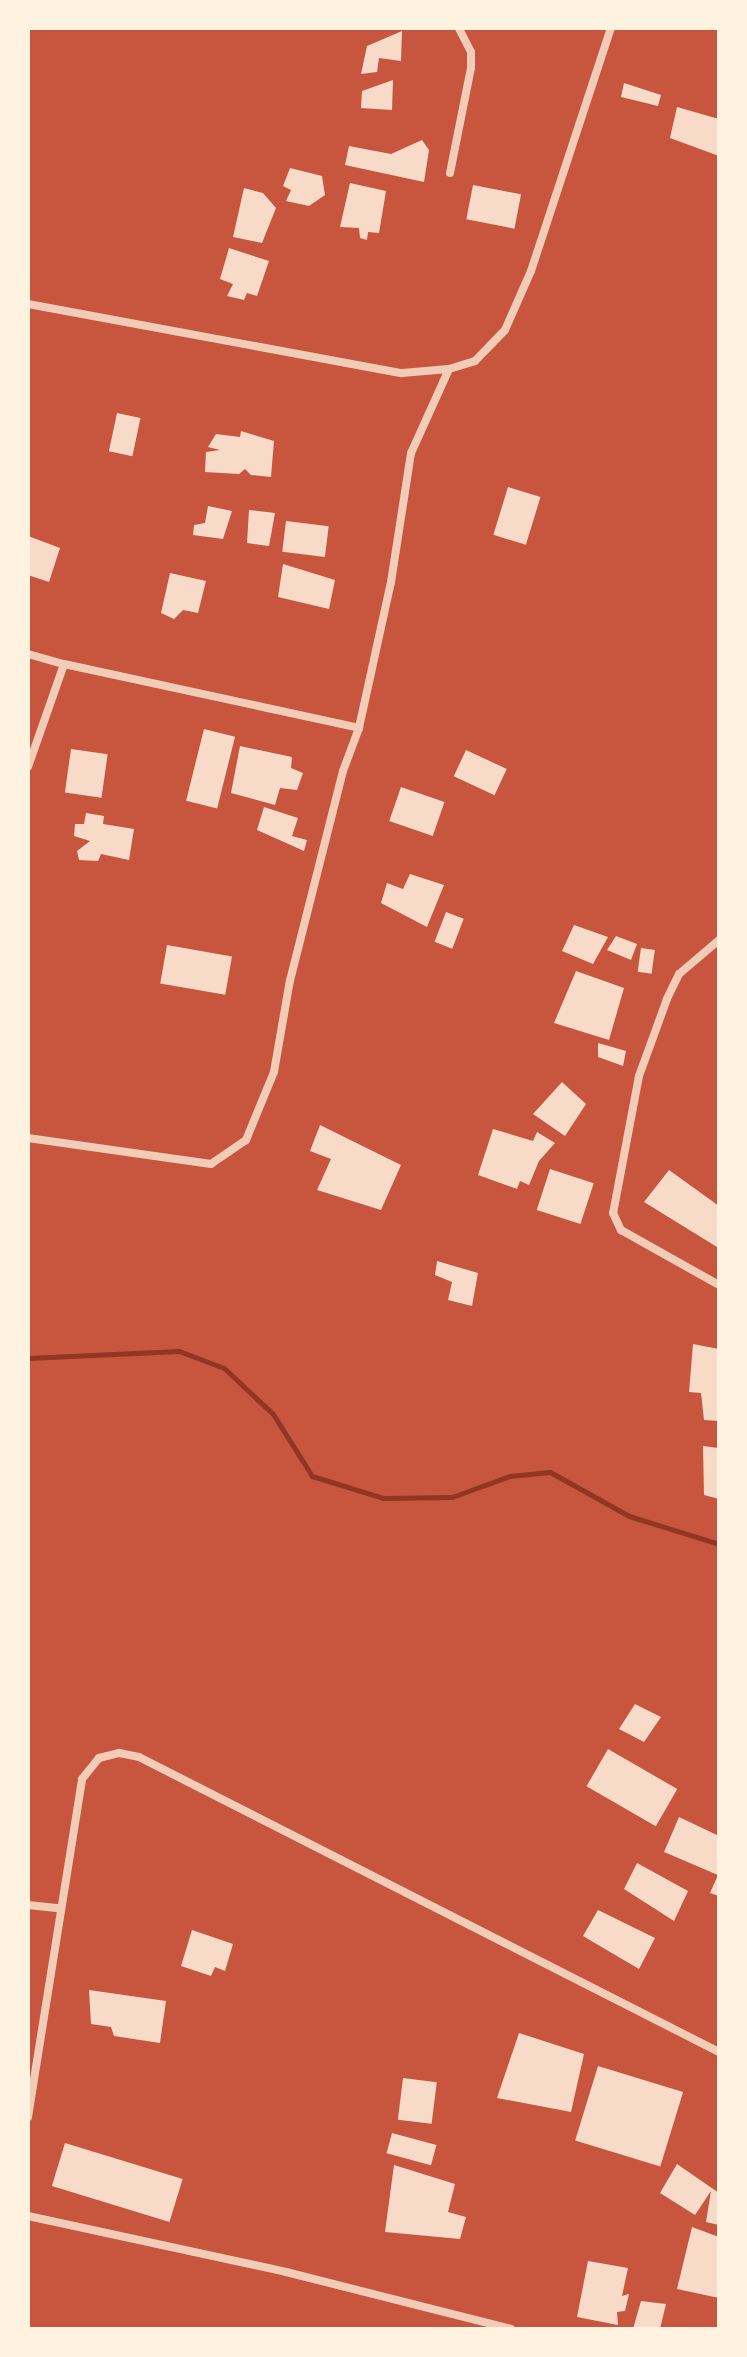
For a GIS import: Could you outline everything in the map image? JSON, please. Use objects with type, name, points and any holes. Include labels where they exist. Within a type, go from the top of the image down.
[{"type":"street","points":[[450,173],[471,68],[471,52],[459,28]]},
{"type":"street","points":[[28,304],[402,373],[449,369],[475,361],[505,330],[531,271],[611,28]]},
{"type":"street","points":[[28,1138],[211,1164],[246,1140],[274,1072],[290,980],[343,771],[359,728],[391,582],[411,453],[449,369]]},
{"type":"street","points":[[28,654],[359,728]]},
{"type":"street","points":[[28,767],[64,664]]},
{"type":"street","points":[[718,939],[679,974],[667,999],[639,1076],[613,1213],[621,1230],[719,1285]]},
{"type":"street","points":[[28,2117],[82,1779],[99,1758],[119,1753],[139,1757],[719,2052]]},
{"type":"street","points":[[28,1905],[59,1908]]},
{"type":"street","points":[[28,2216],[286,2272],[511,2329]]},
{"type":"building","points":[[402,31],[401,61],[379,58],[377,72],[361,74],[367,46]]},
{"type":"building","points":[[393,80],[392,110],[361,108],[362,91]]},
{"type":"building","points":[[624,83],[661,95],[658,106],[621,97]]},
{"type":"building","points":[[677,107],[719,119],[719,156],[670,138]]},
{"type":"building","points":[[422,140],[429,150],[424,182],[345,165],[349,146],[391,154]]},
{"type":"building","points":[[290,168],[322,176],[325,195],[309,206],[286,201],[291,190],[283,186]]},
{"type":"building","points":[[350,183],[386,191],[379,233],[368,232],[367,240],[360,238],[359,228],[340,227]]},
{"type":"building","points":[[473,185],[521,194],[514,229],[466,219]]},
{"type":"building","points":[[244,188],[263,193],[276,208],[262,243],[233,237]]},
{"type":"building","points":[[229,248],[269,261],[257,296],[247,293],[244,300],[227,296],[233,284],[220,279]]},
{"type":"building","points":[[117,413],[140,418],[132,456],[109,451]]},
{"type":"building","points":[[241,431],[274,441],[271,477],[251,475],[245,469],[239,474],[205,472],[206,452],[220,450],[208,447],[216,434],[240,437]]},
{"type":"building","points":[[508,487],[541,497],[526,545],[493,535]]},
{"type":"building","points":[[208,506],[232,511],[223,539],[193,535],[194,525],[205,523]]},
{"type":"building","points":[[249,510],[275,513],[269,546],[247,543]]},
{"type":"building","points":[[286,521],[329,526],[325,557],[282,552]]},
{"type":"building","points":[[28,536],[60,548],[49,582],[28,575]]},
{"type":"building","points":[[283,564],[335,580],[329,609],[278,597]]},
{"type":"building","points":[[170,573],[206,581],[198,613],[183,610],[174,619],[161,613]]},
{"type":"building","points":[[204,729],[235,737],[217,809],[186,801]]},
{"type":"building","points":[[240,746],[292,757],[291,768],[303,773],[297,790],[280,788],[275,805],[231,793]]},
{"type":"building","points":[[71,749],[108,754],[102,798],[65,793]]},
{"type":"building","points":[[466,750],[507,769],[495,795],[454,776]]},
{"type":"building","points":[[401,787],[444,802],[433,836],[389,821]]},
{"type":"building","points":[[264,807],[298,818],[292,836],[307,840],[304,851],[257,830]]},
{"type":"building","points":[[86,813],[104,816],[103,824],[134,829],[129,860],[101,854],[98,861],[79,860],[77,851],[90,841],[74,836],[75,824],[84,824]]},
{"type":"building","points":[[410,874],[444,885],[427,927],[381,903],[387,883],[403,889]]},
{"type":"building","points":[[446,912],[464,919],[452,949],[435,942]]},
{"type":"building","points":[[574,925],[608,937],[593,964],[562,951]]},
{"type":"building","points":[[616,936],[637,944],[631,960],[607,950]]},
{"type":"building","points":[[167,945],[232,956],[225,995],[160,983]]},
{"type":"building","points":[[641,948],[655,950],[652,974],[638,972]]},
{"type":"building","points":[[576,971],[624,988],[609,1040],[554,1023]]},
{"type":"building","points":[[598,1043],[626,1051],[623,1066],[598,1057]]},
{"type":"building","points":[[562,1082],[586,1104],[565,1136],[533,1114]]},
{"type":"building","points":[[320,1125],[401,1165],[381,1210],[317,1190],[331,1159],[310,1151]]},
{"type":"building","points":[[493,1129],[533,1141],[537,1132],[555,1143],[539,1161],[529,1185],[520,1181],[517,1189],[478,1175]]},
{"type":"building","points":[[550,1169],[594,1183],[580,1224],[537,1210]]},
{"type":"building","points":[[669,1170],[719,1206],[717,1247],[644,1202]]},
{"type":"building","points":[[437,1261],[478,1273],[472,1306],[448,1300],[452,1282],[435,1275]]},
{"type":"building","points":[[693,1344],[719,1349],[719,1421],[704,1420],[701,1393],[689,1392]]},
{"type":"building","points":[[703,1446],[719,1448],[719,1499],[704,1495]]},
{"type":"building","points":[[635,1704],[661,1717],[644,1742],[619,1729]]},
{"type":"building","points":[[608,1749],[677,1789],[656,1826],[586,1786]]},
{"type":"building","points":[[679,1817],[719,1836],[719,1896],[710,1893],[718,1875],[664,1852]]},
{"type":"building","points":[[637,1863],[688,1891],[674,1921],[624,1889]]},
{"type":"building","points":[[598,1910],[655,1938],[639,1969],[583,1936]]},
{"type":"building","points":[[192,1930],[233,1944],[225,1971],[215,1967],[211,1976],[181,1966]]},
{"type":"building","points":[[89,1990],[166,2001],[160,2043],[114,2036],[111,2027],[91,2024]]},
{"type":"building","points":[[519,2033],[584,2054],[571,2112],[497,2098]]},
{"type":"building","points":[[598,2066],[683,2092],[660,2167],[575,2141]]},
{"type":"building","points":[[403,2078],[437,2082],[432,2124],[398,2120]]},
{"type":"building","points":[[392,2133],[436,2145],[431,2165],[387,2153]]},
{"type":"building","points":[[65,2143],[183,2179],[169,2222],[52,2186]]},
{"type":"building","points":[[677,2164],[719,2193],[719,2225],[706,2222],[711,2191],[695,2215],[660,2193]]},
{"type":"building","points":[[394,2165],[455,2184],[448,2212],[466,2217],[460,2239],[385,2232]]},
{"type":"building","points":[[692,2227],[719,2237],[719,2298],[677,2289]]},
{"type":"building","points":[[588,2261],[628,2268],[622,2296],[629,2294],[625,2311],[617,2312],[618,2325],[577,2317]]},
{"type":"building","points":[[641,2301],[666,2304],[660,2329],[633,2329]]},
{"type":"waterway","points":[[28,1358],[179,1351],[224,1368],[273,1414],[312,1476],[383,1498],[452,1497],[510,1476],[550,1472],[629,1516],[719,1544]]}]
